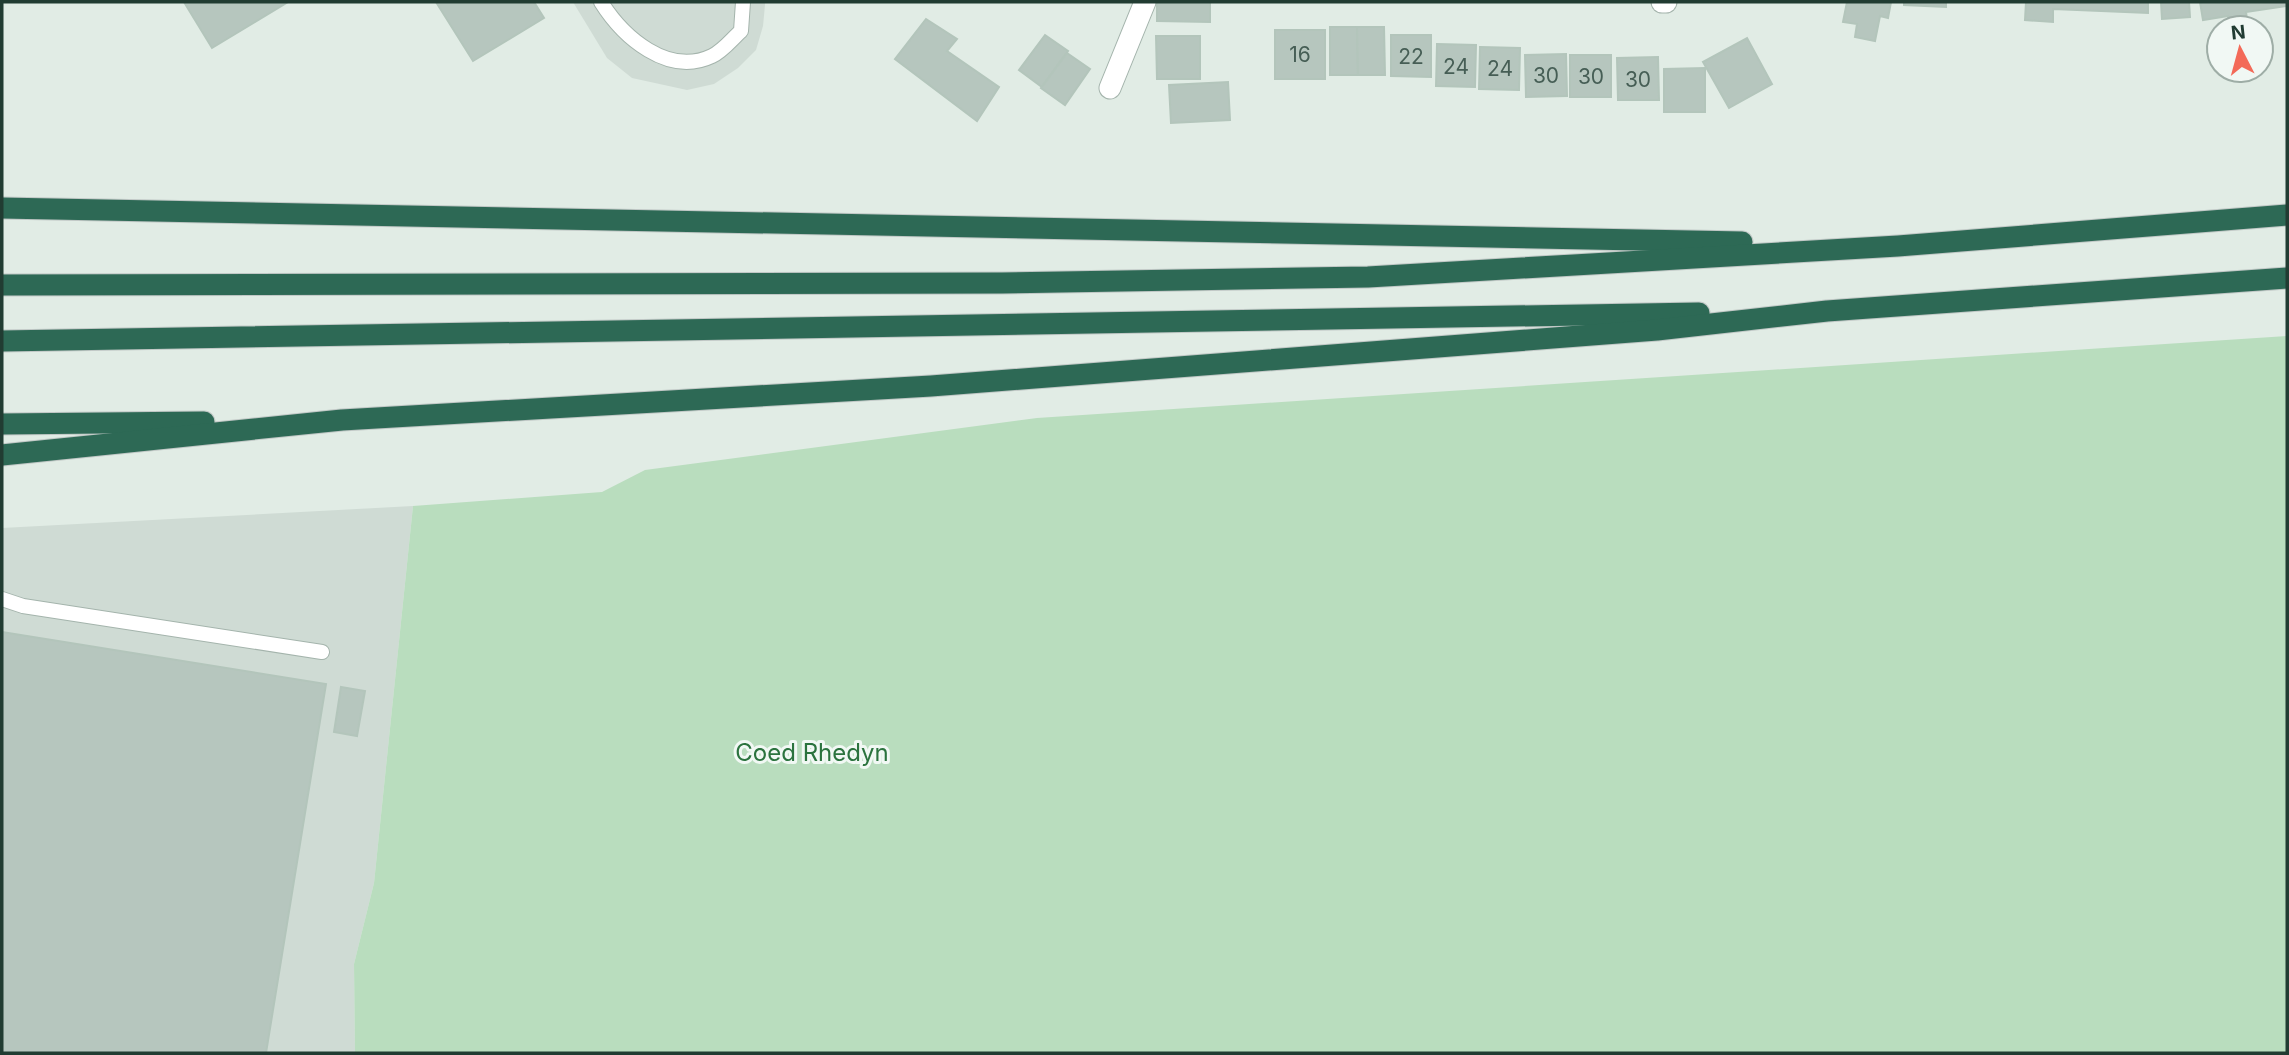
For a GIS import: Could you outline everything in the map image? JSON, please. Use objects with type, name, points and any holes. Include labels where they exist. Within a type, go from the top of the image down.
[{"type":"highway","points":[[2,208],[1898,246]]},
{"type":"highway","points":[[2,285],[1002,283],[1368,277],[1898,246],[2287,215]]},
{"type":"highway","points":[[2,455],[342,420],[931,386],[1657,330],[1827,311],[2287,278]]},
{"type":"highway","points":[[2,341],[1827,311]]},
{"type":"highway","points":[[2,424],[342,420]]},
{"type":"street","points":[[1110,88],[1145,2]]},
{"type":"lane","points":[[601,2],[613,22],[645,50],[684,64],[713,56],[741,31],[743,2]]},
{"type":"lane","points":[[2,599],[23,606],[322,652]]},
{"type":"shaded area","points":[[573,2],[765,2],[765,5],[763,26],[756,50],[738,68],[714,84],[687,90],[632,78],[607,58]]},
{"type":"shaded area","points":[[413,506],[374,883],[354,964],[355,1053],[2,1053],[2,528]]},
{"type":"green space","name":"Coed Rhedyn","points":[[2287,336],[2287,1053],[355,1053],[354,964],[374,883],[413,506],[602,492],[645,470],[1037,418]]},
{"type":"building","points":[[184,2],[288,2],[212,48]]},
{"type":"building","points":[[436,2],[534,2],[544,18],[473,61]]},
{"type":"building","points":[[1157,2],[1210,2],[1210,22],[1157,21]]},
{"type":"building","points":[[1847,2],[1891,2],[1888,18],[1880,16],[1875,41],[1855,37],[1857,24],[1843,22]]},
{"type":"building","points":[[1904,2],[1946,2],[1946,7],[1904,5]]},
{"type":"building","points":[[2026,2],[2148,2],[2148,13],[2053,9],[2053,22],[2025,20]]},
{"type":"building","points":[[2161,2],[2189,2],[2190,17],[2162,19]]},
{"type":"building","points":[[2200,2],[2287,2],[2287,6],[2246,14],[2205,14],[2203,20]]},
{"type":"building","points":[[926,19],[957,39],[947,51],[999,87],[977,121],[895,59]]},
{"type":"building","points":[[1330,27],[1357,27],[1358,75],[1330,75]]},
{"type":"building","points":[[1357,27],[1384,27],[1385,75],[1358,75]]},
{"type":"building","points":[[1275,30],[1325,30],[1325,79],[1275,79]]},
{"type":"building","points":[[1045,35],[1068,51],[1042,87],[1019,70]]},
{"type":"building","points":[[1391,35],[1431,35],[1431,77],[1391,76]]},
{"type":"building","points":[[1156,36],[1200,36],[1200,79],[1157,79]]},
{"type":"building","points":[[1747,38],[1772,84],[1729,108],[1703,62]]},
{"type":"building","points":[[1437,44],[1476,45],[1475,87],[1436,86]]},
{"type":"building","points":[[1480,47],[1520,48],[1519,90],[1479,89]]},
{"type":"building","points":[[1067,53],[1090,69],[1065,105],[1041,88]]},
{"type":"building","points":[[1566,54],[1567,96],[1526,97],[1525,55]]},
{"type":"building","points":[[1570,55],[1611,55],[1611,97],[1570,97]]},
{"type":"building","points":[[1658,57],[1659,100],[1618,100],[1617,58]]},
{"type":"building","points":[[1705,68],[1705,112],[1664,112],[1664,69]]},
{"type":"building","points":[[1228,82],[1230,120],[1171,123],[1169,85]]},
{"type":"building","points":[[2,632],[326,684],[266,1053],[2,1053]]},
{"type":"building","points":[[341,687],[365,691],[357,736],[334,732]]}]
